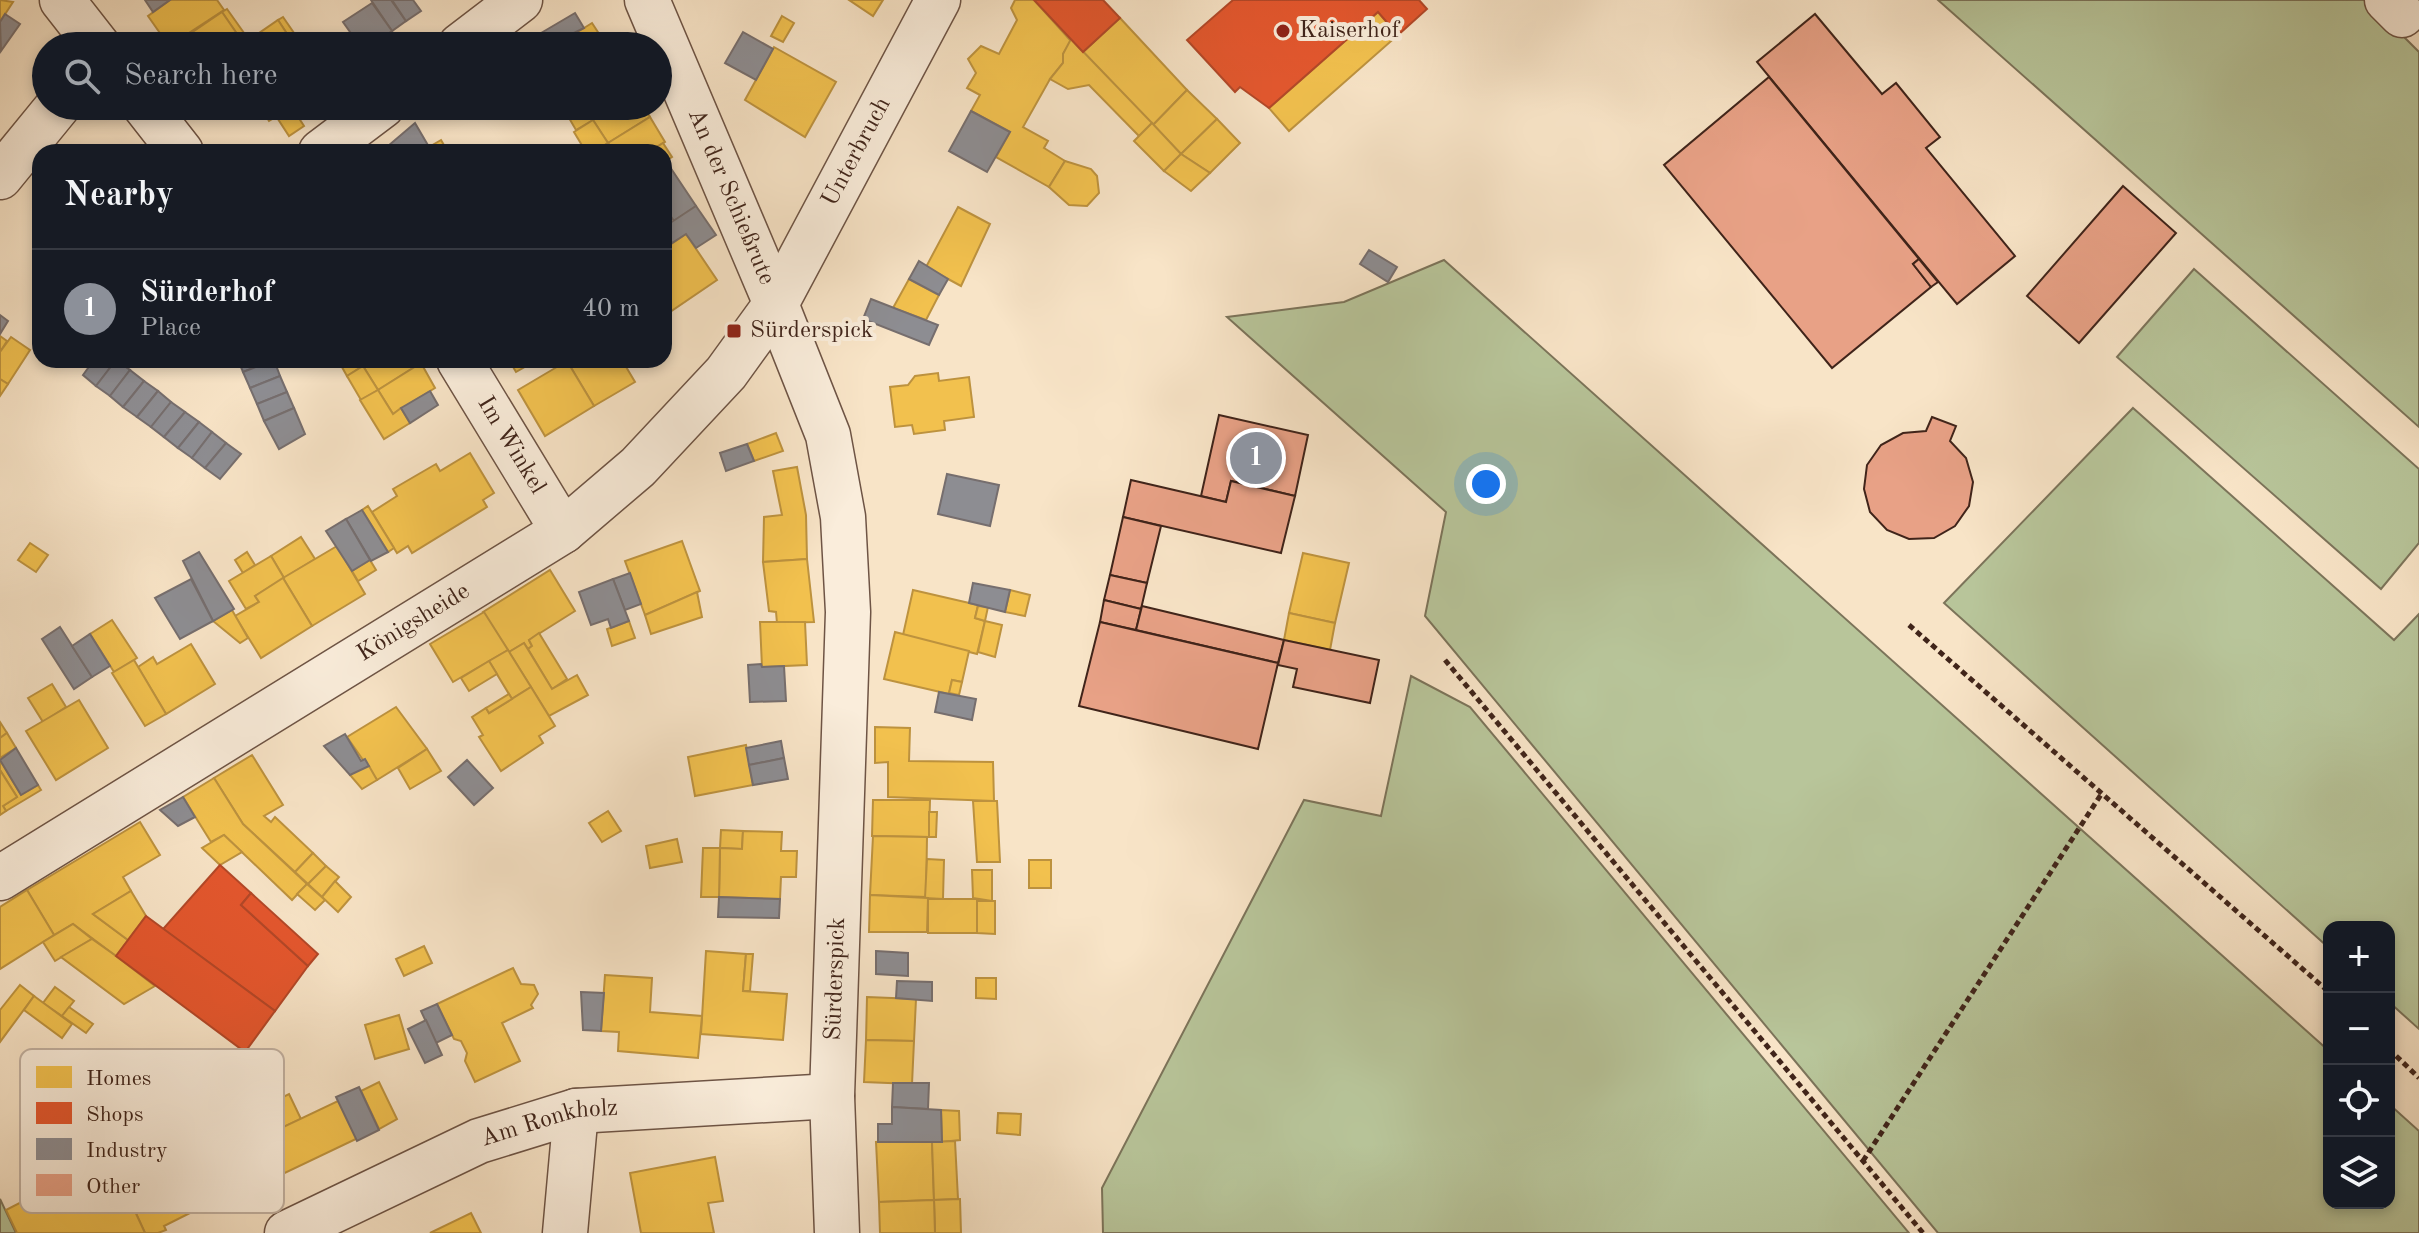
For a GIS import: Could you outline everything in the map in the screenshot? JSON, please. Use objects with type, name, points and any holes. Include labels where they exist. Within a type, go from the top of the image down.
[{"type":"street","points":[[62,0],[87,32]]},
{"type":"street","points":[[478,32],[520,0]]},
{"type":"street","name":"An der Schießrute","points":[[647,0],[661,32]]},
{"type":"street","name":"Unterbruch","points":[[776,304],[938,0]]},
{"type":"street","name":"An der Schießrute","points":[[672,59],[776,304]]},
{"type":"street","points":[[0,177],[47,120]]},
{"type":"street","points":[[156,120],[175,144]]},
{"type":"street","points":[[332,144],[363,120]]},
{"type":"street","name":"Königsheide","points":[[0,878],[563,531],[638,467],[668,436],[726,373],[776,304]]},
{"type":"street","name":"Sürderspick","points":[[776,304],[828,435],[843,517],[848,612],[832,1096],[837,1233]]},
{"type":"street","name":"Im Winkel","points":[[464,368],[563,531]]},
{"type":"street","name":"Am Ronkholz","points":[[287,1233],[479,1141],[576,1111],[832,1096]]},
{"type":"street","points":[[565,1233],[576,1111]]},
{"type":"path","points":[[1909,625],[2323,987]]},
{"type":"path","points":[[1445,660],[1923,1233]]},
{"type":"path","points":[[1863,1161],[2102,793]]},
{"type":"path","points":[[2395,1055],[2419,1078]]},
{"type":"green space","points":[[1938,0],[2367,0],[2419,52],[2419,427]]},
{"type":"green space","points":[[1444,260],[2323,1046],[2323,1209],[2395,1209],[2395,1109],[2419,1131],[2419,1233],[1938,1233],[1425,616],[1446,512],[1227,317],[1344,302]]},
{"type":"green space","points":[[2194,269],[2419,469],[2419,543],[2381,589],[2117,357]]},
{"type":"green space","points":[[2133,408],[2394,640],[2419,614],[2419,1029],[2395,1007],[2395,921],[2323,921],[2323,943],[1944,603]]},
{"type":"green space","points":[[1411,676],[1470,707],[1909,1233],[1103,1233],[1102,1188],[1304,800],[1381,816]]},
{"type":"green space","points":[[0,1199],[16,1233],[0,1233]]},
{"type":"building: Homes","points":[[0,0],[13,2],[0,22]]},
{"type":"building: Homes","points":[[170,0],[217,0],[224,10],[190,32],[159,32],[148,16]]},
{"type":"building: Homes","points":[[849,0],[883,0],[873,16]]},
{"type":"building: Homes","points":[[1015,0],[1034,0],[1071,41],[1063,54],[1063,63],[1050,79],[1023,127],[1048,141],[1044,148],[1065,161],[1049,187],[996,157],[1010,132],[971,111],[980,95],[967,88],[976,73],[968,59],[981,46],[999,54],[1017,20],[1011,8]]},
{"type":"building: Homes","points":[[227,9],[243,32],[236,32],[222,12]]},
{"type":"building: Homes","points":[[222,12],[236,32],[193,32]]},
{"type":"building: Homes","points":[[1378,12],[1398,35],[1289,131],[1269,108]]},
{"type":"building: Homes","points":[[782,16],[794,23],[783,42],[771,36]]},
{"type":"building: Homes","points":[[283,17],[293,32],[286,32],[278,20]]},
{"type":"building: Homes","points":[[1120,18],[1187,90],[1153,125],[1083,52]]},
{"type":"building: Homes","points":[[278,20],[286,32],[261,32]]},
{"type":"building: Homes","points":[[592,23],[598,32],[577,32]]},
{"type":"building: Homes","points":[[1071,39],[1152,123],[1139,136],[1089,85],[1068,89],[1050,79],[1063,63],[1063,54]]},
{"type":"building: Homes","points":[[774,47],[836,82],[805,137],[745,100]]},
{"type":"building: Homes","points":[[1187,90],[1217,119],[1181,154],[1153,125]]},
{"type":"building: Homes","points":[[1217,119],[1240,143],[1210,173],[1181,154]]},
{"type":"building: Homes","points":[[279,120],[300,120],[304,126],[289,136]]},
{"type":"building: Homes","points":[[570,120],[593,120],[576,130]]},
{"type":"building: Homes","points":[[593,120],[645,120],[608,143]]},
{"type":"building: Homes","points":[[593,120],[608,143],[581,144],[574,132]]},
{"type":"building: Homes","points":[[645,120],[652,120],[665,142],[662,144],[608,143]]},
{"type":"building: Homes","points":[[1152,123],[1181,154],[1164,171],[1134,141]]},
{"type":"building: Homes","points":[[1181,154],[1210,173],[1191,191],[1164,171]]},
{"type":"building: Homes","points":[[1065,161],[1091,169],[1097,176],[1099,193],[1087,206],[1069,205],[1049,187]]},
{"type":"building: Homes","points":[[958,207],[990,224],[961,286],[926,267]]},
{"type":"building: Homes","points":[[686,234],[717,280],[672,311],[672,244]]},
{"type":"building: Homes","points":[[909,279],[939,295],[926,320],[893,308]]},
{"type":"building: Homes","points":[[0,336],[7,341],[0,352]]},
{"type":"building: Homes","points":[[11,337],[30,350],[8,384],[0,379],[0,352]]},
{"type":"building: Homes","points":[[342,368],[360,368],[347,376]]},
{"type":"building: Homes","points":[[364,368],[413,368],[378,390]]},
{"type":"building: Homes","points":[[364,368],[378,390],[361,400],[347,376]]},
{"type":"building: Homes","points":[[413,368],[424,368],[435,388],[393,414],[378,390]]},
{"type":"building: Homes","points":[[555,368],[571,368],[594,406],[545,436],[518,390]]},
{"type":"building: Homes","points":[[571,368],[627,368],[635,382],[594,406]]},
{"type":"building: Homes","points":[[938,373],[939,381],[969,377],[974,417],[944,421],[945,430],[914,434],[912,425],[895,427],[890,387],[908,385],[915,376]]},
{"type":"building: Homes","points":[[0,379],[8,384],[0,396]]},
{"type":"building: Homes","points":[[378,390],[393,414],[401,408],[410,423],[384,439],[360,400]]},
{"type":"building: Homes","points":[[776,433],[783,451],[754,461],[747,444]]},
{"type":"building: Homes","points":[[470,453],[494,493],[483,500],[487,507],[412,553],[408,546],[397,553],[372,512],[397,496],[393,489],[436,464],[440,471]]},
{"type":"building: Homes","points":[[797,467],[806,515],[807,559],[763,562],[764,517],[782,515],[773,471]]},
{"type":"building: Homes","points":[[368,506],[394,548],[388,552],[362,510]]},
{"type":"building: Homes","points":[[301,537],[315,559],[284,578],[271,556]]},
{"type":"building: Homes","points":[[682,541],[700,591],[645,615],[625,561]]},
{"type":"building: Homes","points":[[30,543],[48,555],[36,572],[18,560]]},
{"type":"building: Homes","points":[[337,546],[365,594],[312,626],[283,578]]},
{"type":"building: Homes","points":[[247,552],[255,565],[243,573],[235,560]]},
{"type":"building: Homes","points":[[1303,553],[1349,563],[1335,623],[1289,613]]},
{"type":"building: Homes","points":[[271,556],[284,578],[255,596],[259,602],[246,609],[229,581]]},
{"type":"building: Homes","points":[[807,559],[814,622],[777,623],[776,612],[769,611],[763,562]]},
{"type":"building: Homes","points":[[370,560],[376,570],[358,581],[352,571]]},
{"type":"building: Homes","points":[[550,570],[575,611],[529,640],[532,646],[528,649],[524,643],[509,652],[483,612]]},
{"type":"building: Homes","points":[[283,578],[312,626],[261,658],[235,616],[259,602],[255,596]]},
{"type":"building: Homes","points":[[913,590],[978,605],[975,618],[985,621],[977,654],[903,635]]},
{"type":"building: Homes","points":[[1010,590],[1030,595],[1025,616],[1005,612]]},
{"type":"building: Homes","points":[[697,592],[702,617],[651,634],[645,615]]},
{"type":"building: Homes","points":[[978,606],[988,607],[985,621],[975,618]]},
{"type":"building: Homes","points":[[232,610],[248,638],[240,643],[213,621]]},
{"type":"building: Homes","points":[[484,612],[508,650],[453,682],[430,644]]},
{"type":"building: Homes","points":[[1289,613],[1335,623],[1330,650],[1284,640]]},
{"type":"building: Homes","points":[[112,620],[137,658],[114,672],[90,634]]},
{"type":"building: Homes","points":[[629,621],[635,638],[612,646],[607,629]]},
{"type":"building: Homes","points":[[985,621],[1002,625],[995,657],[978,652]]},
{"type":"building: Homes","points":[[760,622],[805,622],[807,665],[762,667]]},
{"type":"building: Homes","points":[[895,632],[969,651],[962,682],[952,680],[949,694],[884,679]]},
{"type":"building: Homes","points":[[539,633],[567,679],[552,689],[528,649],[532,646],[529,640]]},
{"type":"building: Homes","points":[[524,643],[552,689],[577,675],[588,695],[549,716],[509,652]]},
{"type":"building: Homes","points":[[191,644],[215,684],[166,714],[138,667],[153,657],[157,664]]},
{"type":"building: Homes","points":[[508,650],[531,687],[512,699],[489,661]]},
{"type":"building: Homes","points":[[134,660],[166,714],[145,726],[112,673]]},
{"type":"building: Homes","points":[[489,661],[497,674],[469,691],[461,678]]},
{"type":"building: Homes","points":[[952,680],[962,682],[959,695],[949,693]]},
{"type":"building: Homes","points":[[52,684],[66,707],[43,722],[28,698]]},
{"type":"building: Homes","points":[[531,687],[555,726],[539,736],[543,743],[501,771],[479,737],[483,735],[472,717],[486,708],[489,713]]},
{"type":"building: Homes","points":[[509,694],[512,699],[489,713],[486,708]]},
{"type":"building: Homes","points":[[79,700],[108,748],[56,780],[26,731]]},
{"type":"building: Homes","points":[[396,707],[427,749],[377,780],[347,737]]},
{"type":"building: Homes","points":[[0,722],[7,733],[0,738]]},
{"type":"building: Homes","points":[[875,727],[910,728],[909,761],[993,762],[994,801],[888,797],[888,762],[875,763]]},
{"type":"building: Homes","points":[[7,733],[16,748],[0,758],[0,738]]},
{"type":"building: Homes","points":[[746,745],[753,785],[695,796],[688,757]]},
{"type":"building: Homes","points":[[427,749],[441,771],[410,789],[398,768]]},
{"type":"building: Homes","points":[[252,755],[283,805],[264,816],[271,822],[275,817],[313,853],[295,872],[243,824],[214,778]]},
{"type":"building: Homes","points":[[0,760],[21,795],[38,785],[41,790],[6,811],[3,806],[17,797],[0,770]]},
{"type":"building: Homes","points":[[369,766],[377,780],[362,789],[350,775]]},
{"type":"building: Homes","points":[[0,770],[17,797],[3,806],[6,811],[0,815]]},
{"type":"building: Homes","points":[[214,778],[243,824],[307,884],[292,900],[224,835],[211,842],[183,797]]},
{"type":"building: Homes","points":[[873,800],[930,800],[929,837],[872,836]]},
{"type":"building: Homes","points":[[973,801],[997,801],[1000,862],[977,862]]},
{"type":"building: Homes","points":[[608,811],[621,831],[602,842],[589,823]]},
{"type":"building: Homes","points":[[929,812],[937,812],[936,837],[929,837]]},
{"type":"building: Homes","points":[[140,822],[160,855],[123,877],[131,891],[93,914],[128,940],[116,956],[73,924],[54,935],[27,890]]},
{"type":"building: Homes","points":[[721,830],[743,831],[742,849],[720,848]]},
{"type":"building: Homes","points":[[743,831],[782,832],[781,851],[797,851],[796,877],[781,877],[780,899],[719,897],[720,848],[742,849]]},
{"type":"building: Homes","points":[[224,835],[242,852],[220,865],[202,848]]},
{"type":"building: Homes","points":[[873,836],[927,837],[926,897],[870,895]]},
{"type":"building: Homes","points":[[677,839],[682,862],[650,868],[646,846]]},
{"type":"building: Homes","points":[[703,848],[720,848],[719,897],[701,897]]},
{"type":"building: Homes","points":[[313,853],[326,866],[308,884],[295,872]]},
{"type":"building: Homes","points":[[927,859],[944,860],[943,899],[925,898]]},
{"type":"building: Homes","points":[[1029,860],[1051,860],[1051,888],[1029,888]]},
{"type":"building: Homes","points":[[326,866],[339,877],[322,897],[308,884]]},
{"type":"building: Homes","points":[[972,870],[992,870],[992,901],[973,898]]},
{"type":"building: Homes","points":[[335,881],[351,897],[338,912],[322,897]]},
{"type":"building: Homes","points":[[307,884],[325,900],[315,910],[297,894]]},
{"type":"building: Homes","points":[[27,890],[54,935],[0,969],[0,907]]},
{"type":"building: Homes","points":[[131,891],[146,916],[128,940],[93,914]]},
{"type":"building: Homes","points":[[870,895],[928,898],[927,932],[869,932]]},
{"type":"building: Homes","points":[[928,899],[978,899],[977,933],[928,933]]},
{"type":"building: Homes","points":[[977,901],[995,901],[995,934],[977,933]]},
{"type":"building: Homes","points":[[73,924],[92,939],[55,961],[43,942]]},
{"type":"building: Homes","points":[[92,939],[155,986],[124,1004],[61,957]]},
{"type":"building: Homes","points":[[424,946],[432,963],[404,976],[396,959]]},
{"type":"building: Homes","points":[[706,951],[746,954],[743,991],[787,994],[783,1040],[701,1034]]},
{"type":"building: Homes","points":[[746,954],[753,954],[750,991],[743,991]]},
{"type":"building: Homes","points":[[513,968],[521,984],[534,985],[538,994],[531,1005],[533,1008],[502,1023],[520,1061],[475,1082],[465,1061],[467,1053],[461,1041],[454,1039],[437,1004]]},
{"type":"building: Homes","points":[[605,975],[652,978],[650,1012],[702,1016],[698,1058],[618,1051],[619,1032],[601,1031]]},
{"type":"building: Homes","points":[[976,978],[996,978],[996,999],[976,998]]},
{"type":"building: Homes","points":[[20,985],[34,996],[0,1042],[0,1010]]},
{"type":"building: Homes","points":[[55,987],[74,1001],[62,1016],[43,1003]]},
{"type":"building: Homes","points":[[34,996],[72,1024],[62,1038],[24,1010]]},
{"type":"building: Homes","points":[[867,997],[916,999],[914,1041],[866,1040]]},
{"type":"building: Homes","points":[[69,1007],[93,1024],[86,1033],[62,1016]]},
{"type":"building: Homes","points":[[399,1015],[409,1049],[375,1059],[365,1025]]},
{"type":"building: Homes","points":[[866,1040],[914,1041],[912,1084],[864,1082]]},
{"type":"building: Homes","points":[[379,1082],[397,1119],[379,1129],[361,1091]]},
{"type":"building: Homes","points":[[289,1094],[301,1119],[284,1127],[284,1096]]},
{"type":"building: Homes","points":[[340,1100],[358,1138],[284,1173],[284,1127]]},
{"type":"building: Homes","points":[[941,1110],[959,1111],[960,1140],[942,1142]]},
{"type":"building: Homes","points":[[998,1113],[1021,1114],[1020,1135],[997,1133]]},
{"type":"building: Homes","points":[[932,1139],[934,1200],[879,1202],[876,1142]]},
{"type":"building: Homes","points":[[955,1141],[958,1199],[934,1200],[932,1142]]},
{"type":"building: Homes","points":[[715,1157],[723,1201],[708,1203],[714,1233],[641,1233],[630,1173]]},
{"type":"building: Homes","points":[[960,1199],[961,1233],[935,1233],[934,1200]]},
{"type":"building: Homes","points":[[934,1200],[935,1233],[880,1233],[879,1202]]},
{"type":"building: Homes","points":[[20,1203],[20,1213],[136,1213],[145,1233],[17,1233],[6,1210]]},
{"type":"building: Homes","points":[[136,1213],[190,1213],[164,1226],[166,1230],[145,1233]]},
{"type":"building: Homes","points":[[471,1213],[481,1233],[430,1233]]},
{"type":"building: Shops","points":[[1034,0],[1103,0],[1120,18],[1083,52]]},
{"type":"building: Shops","points":[[1233,0],[1419,0],[1427,9],[1398,35],[1378,12],[1269,108],[1240,87],[1235,92],[1187,40]]},
{"type":"building: Shops","points":[[220,865],[251,893],[241,905],[308,966],[275,1011],[163,929]]},
{"type":"building: Shops","points":[[251,893],[318,954],[308,966],[241,905]]},
{"type":"building: Shops","points":[[146,916],[275,1011],[247,1049],[241,1049],[116,956]]},
{"type":"building: Industry","points":[[145,0],[170,0],[153,12]]},
{"type":"building: Industry","points":[[371,0],[391,0],[406,21],[392,31]]},
{"type":"building: Industry","points":[[392,0],[413,0],[421,11],[406,21]]},
{"type":"building: Industry","points":[[372,3],[392,31],[350,32],[343,22]]},
{"type":"building: Industry","points":[[575,13],[584,28],[576,32],[543,32]]},
{"type":"building: Industry","points":[[5,14],[20,24],[1,51],[0,22]]},
{"type":"building: Industry","points":[[743,32],[773,49],[756,80],[725,63]]},
{"type":"building: Industry","points":[[971,111],[1010,132],[987,172],[949,151]]},
{"type":"building: Industry","points":[[415,123],[427,144],[390,144]]},
{"type":"building: Industry","points":[[672,170],[696,206],[674,221],[672,218]]},
{"type":"building: Industry","points":[[696,206],[716,235],[696,248],[686,234],[672,243],[672,222]]},
{"type":"building: Industry","points":[[1369,250],[1397,267],[1388,282],[1360,264]]},
{"type":"building: Industry","points":[[919,261],[948,279],[939,295],[909,279]]},
{"type":"building: Industry","points":[[871,299],[938,325],[929,345],[863,319]]},
{"type":"building: Industry","points":[[0,315],[8,321],[0,334]]},
{"type":"building: Industry","points":[[88,368],[110,368],[96,386],[83,375]]},
{"type":"building: Industry","points":[[110,368],[130,370],[110,396],[96,386]]},
{"type":"building: Industry","points":[[253,368],[277,368],[280,376],[250,388],[243,372]]},
{"type":"building: Industry","points":[[130,370],[144,381],[123,407],[110,396]]},
{"type":"building: Industry","points":[[280,376],[287,392],[257,404],[250,388]]},
{"type":"building: Industry","points":[[144,381],[158,391],[137,417],[123,407]]},
{"type":"building: Industry","points":[[158,391],[171,402],[151,427],[137,417]]},
{"type":"building: Industry","points":[[430,391],[438,405],[410,423],[401,408]]},
{"type":"building: Industry","points":[[287,392],[294,408],[264,421],[257,404]]},
{"type":"building: Industry","points":[[171,402],[185,412],[164,437],[151,427]]},
{"type":"building: Industry","points":[[294,408],[305,434],[279,449],[264,421]]},
{"type":"building: Industry","points":[[185,412],[199,422],[178,448],[164,437]]},
{"type":"building: Industry","points":[[199,422],[212,432],[192,458],[178,448]]},
{"type":"building: Industry","points":[[212,432],[226,443],[205,468],[192,458]]},
{"type":"building: Industry","points":[[226,443],[241,454],[220,479],[205,468]]},
{"type":"building: Industry","points":[[747,444],[754,461],[726,471],[720,453]]},
{"type":"building: Industry","points":[[947,474],[999,485],[990,526],[938,514]]},
{"type":"building: Industry","points":[[362,510],[388,552],[371,561],[346,519]]},
{"type":"building: Industry","points":[[346,519],[370,560],[352,571],[326,531]]},
{"type":"building: Industry","points":[[199,552],[234,609],[213,621],[183,561]]},
{"type":"building: Industry","points":[[630,573],[641,604],[625,610],[613,579]]},
{"type":"building: Industry","points":[[191,579],[213,621],[180,639],[155,598]]},
{"type":"building: Industry","points":[[613,579],[629,621],[611,628],[608,619],[591,625],[579,592]]},
{"type":"building: Industry","points":[[973,583],[1010,590],[1005,612],[969,603]]},
{"type":"building: Industry","points":[[60,627],[92,677],[74,689],[42,639]]},
{"type":"building: Industry","points":[[90,634],[110,666],[92,677],[72,646]]},
{"type":"building: Industry","points":[[761,664],[762,667],[784,666],[786,701],[750,702],[748,665]]},
{"type":"building: Industry","points":[[939,692],[976,699],[972,720],[935,712]]},
{"type":"building: Industry","points":[[345,734],[361,761],[365,759],[369,766],[350,775],[324,746]]},
{"type":"building: Industry","points":[[781,741],[784,758],[749,765],[746,748]]},
{"type":"building: Industry","points":[[16,748],[38,785],[21,795],[0,760]]},
{"type":"building: Industry","points":[[784,758],[788,779],[753,785],[749,765]]},
{"type":"building: Industry","points":[[467,760],[493,788],[474,805],[448,777]]},
{"type":"building: Industry","points":[[183,797],[195,817],[178,826],[160,810]]},
{"type":"building: Industry","points":[[719,897],[780,899],[779,918],[718,917]]},
{"type":"building: Industry","points":[[876,951],[908,953],[908,976],[876,974]]},
{"type":"building: Industry","points":[[897,981],[932,982],[932,1001],[896,998]]},
{"type":"building: Industry","points":[[581,992],[604,993],[601,1031],[583,1030]]},
{"type":"building: Industry","points":[[437,1004],[452,1035],[436,1043],[421,1011]]},
{"type":"building: Industry","points":[[426,1020],[442,1055],[425,1063],[408,1029]]},
{"type":"building: Industry","points":[[893,1083],[929,1083],[928,1109],[892,1107]]},
{"type":"building: Industry","points":[[359,1087],[379,1130],[357,1141],[336,1097]]},
{"type":"building: Industry","points":[[892,1107],[941,1110],[942,1142],[878,1142],[878,1124],[892,1124]]},
{"type":"building: Other","points":[[1815,14],[1882,94],[1896,83],[1940,137],[1926,148],[2015,256],[1957,304],[1757,62]]},
{"type":"building: Other","points":[[1769,77],[1919,259],[1913,264],[1931,287],[1832,368],[1664,165]]},
{"type":"building: Other","points":[[2123,186],[2176,233],[2079,343],[2027,296]]},
{"type":"building: Other","points":[[1919,259],[1938,282],[1931,287],[1913,264]]},
{"type":"building: Other","points":[[1219,415],[1308,435],[1295,496],[1231,481],[1226,502],[1201,496]]},
{"type":"building: Other","points":[[1932,417],[1956,426],[1950,441],[1966,458],[1973,482],[1969,506],[1955,526],[1934,538],[1909,539],[1887,530],[1870,512],[1864,489],[1867,465],[1881,445],[1903,433],[1926,431]]},
{"type":"building: Other","points":[[1131,480],[1226,502],[1231,481],[1295,496],[1281,553],[1123,517]]},
{"type":"building: Other","points":[[1123,517],[1161,526],[1147,583],[1110,575]]},
{"type":"building: Other","points":[[1110,575],[1147,583],[1141,609],[1104,600]]},
{"type":"building: Other","points":[[1104,600],[1141,609],[1136,630],[1100,622]]},
{"type":"building: Other","points":[[1142,606],[1284,640],[1278,663],[1136,630]]},
{"type":"building: Other","points":[[1100,622],[1278,663],[1258,749],[1079,706]]},
{"type":"building: Other","points":[[1284,640],[1379,660],[1370,703],[1293,687],[1297,669],[1278,665]]},
{"type":"place","name":"Kaiserhof","points":[[1283,31]]},
{"type":"place","name":"Sürderspick","points":[[734,331]]},
{"type":"place","name":"Sürderhof","points":[[1256,458]]}]
